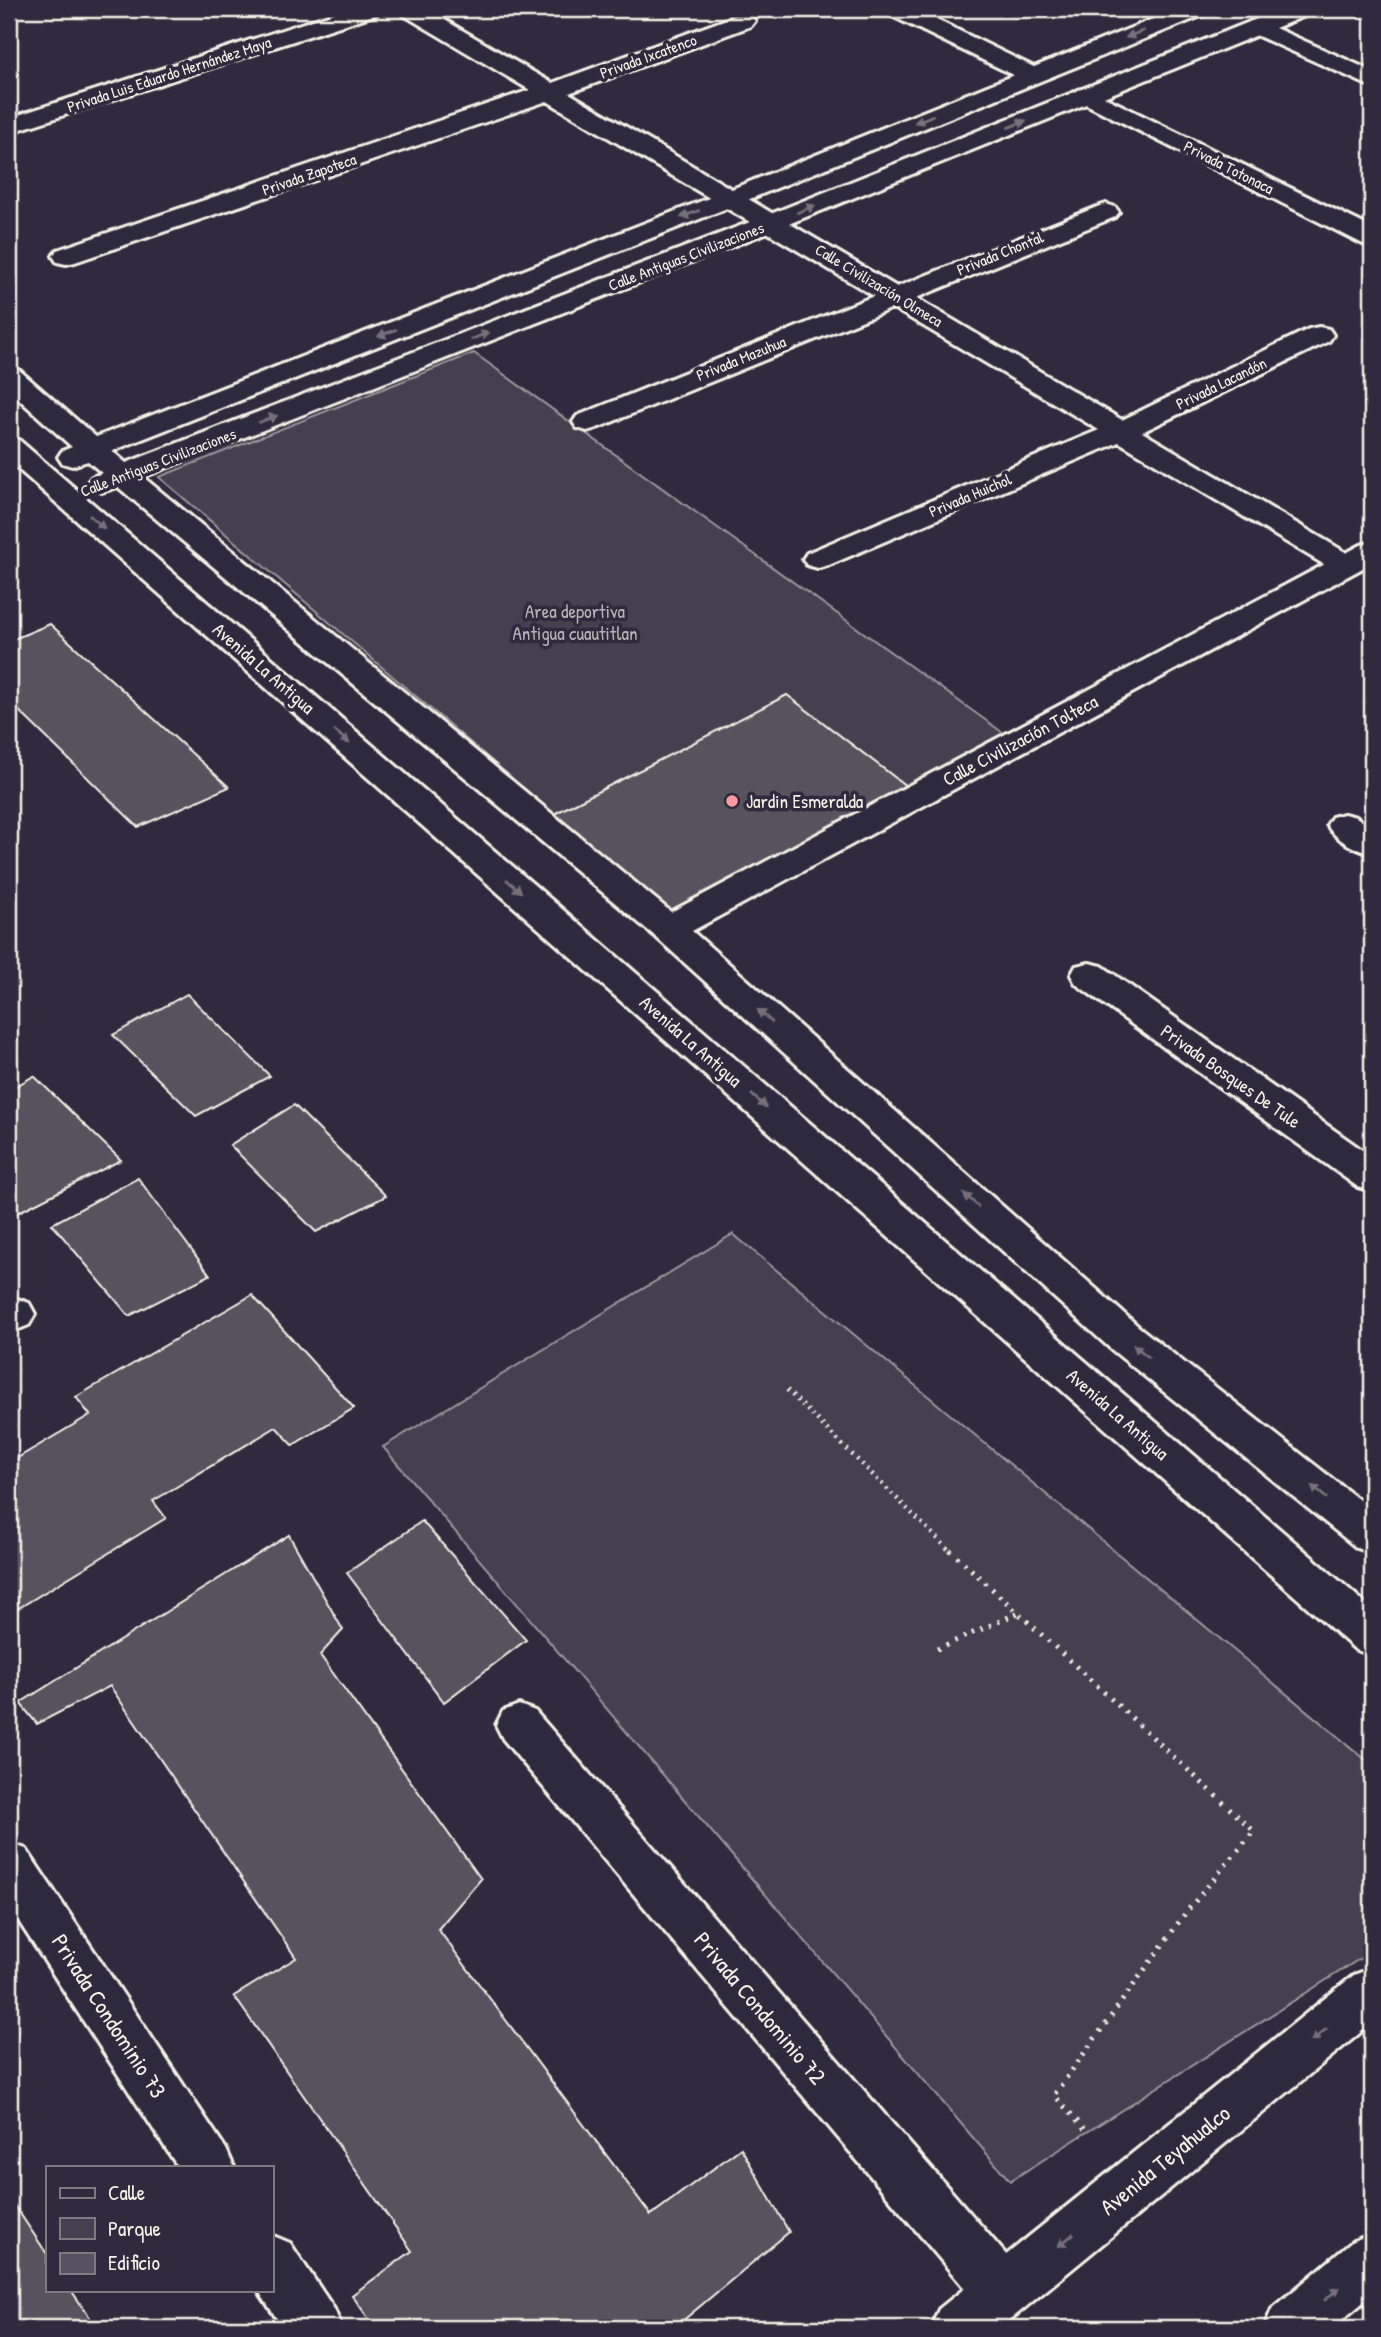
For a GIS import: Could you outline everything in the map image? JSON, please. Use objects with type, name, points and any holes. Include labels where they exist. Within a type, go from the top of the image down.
[{"type":"street","name":"Privada Luis Eduardo Hernández Maya","points":[[9,126],[369,9]]},
{"type":"street","name":"Calle Civilización Olmeca","points":[[410,9],[1123,430],[1359,558]]},
{"type":"street","points":[[896,9],[1032,75]]},
{"type":"street","name":"Calle Antiguas Civilizaciones","points":[[36,470],[731,198],[1198,9]]},
{"type":"street","name":"Calle Antiguas Civilizaciones","points":[[67,496],[772,222],[1302,9]]},
{"type":"street","name":"Privada Ixcatenco","points":[[552,91],[743,21]]},
{"type":"street","points":[[1257,27],[1372,80]]},
{"type":"street","name":"Privada Zapoteca","points":[[66,256],[552,91]]},
{"type":"street","name":"Privada Totonaca","points":[[1087,96],[1372,238]]},
{"type":"street","name":"Privada Chontal","points":[[895,295],[1106,212]]},
{"type":"street","name":"Privada Mazuhua","points":[[587,422],[895,295]]},
{"type":"street","name":"Privada Lacandón","points":[[1123,430],[1320,335]]},
{"type":"street","points":[[9,376],[91,449],[668,929],[1125,1338],[1372,1535]]},
{"type":"street","name":"Privada Huichol","points":[[818,559],[1123,430]]},
{"type":"street","name":"Avenida La Antigua","points":[[9,446],[1372,1636]]},
{"type":"street","name":"Calle Civilización Tolteca","points":[[668,929],[1359,558]]},
{"type":"street","name":"Privada Bosques De Tule","points":[[1089,975],[1372,1177]]},
{"type":"street","name":"Privada Condominio 72","points":[[519,1725],[1002,2291]]},
{"type":"street","name":"Privada Condominio 73","points":[[9,1865],[207,2166]]},
{"type":"street","name":"Avenida Teyahualco","points":[[958,2328],[1372,1992]]},
{"type":"street","points":[[1291,2328],[1372,2260]]},
{"type":"street","points":[[273,2265],[315,2328]]},
{"type":"path","points":[[787,1390],[934,1536],[1254,1831],[1186,1911],[1054,2095],[1087,2132]]},
{"type":"path","points":[[937,1649],[1018,1613]]},
{"type":"green space","name":"Area deportiva Antigua cuautitlan","points":[[474,353],[1009,737],[910,789],[787,695],[554,814],[159,477]]},
{"type":"green space","points":[[733,1234],[1372,1765],[1372,1951],[1010,2181],[383,1447]]},
{"type":"building","points":[[50,624],[229,787],[138,827],[9,701],[9,641]]},
{"type":"building","name":"Jardin Esmeralda","points":[[787,695],[910,789],[672,911],[554,814]]},
{"type":"building","points":[[187,994],[270,1076],[196,1116],[113,1035]]},
{"type":"building","points":[[34,1076],[121,1160],[9,1217],[9,1090]]},
{"type":"building","points":[[294,1105],[386,1196],[316,1232],[230,1145]]},
{"type":"building","points":[[138,1178],[210,1275],[129,1316],[52,1224]]},
{"type":"building","points":[[252,1295],[354,1408],[293,1445],[276,1427],[153,1501],[166,1518],[9,1614],[9,1463],[90,1415],[76,1397]]},
{"type":"building","points":[[422,1521],[526,1640],[444,1702],[347,1573]]},
{"type":"building","points":[[289,1535],[343,1630],[320,1655],[481,1879],[438,1929],[651,2215],[741,2148],[789,2232],[674,2328],[375,2328],[352,2295],[412,2251],[234,1996],[296,1958],[110,1686],[37,1724],[20,1703]]},
{"type":"building","points":[[9,2197],[46,2252],[46,2292],[72,2292],[97,2328],[9,2328]]},
{"type":"place","name":"Jardin Esmeralda","points":[[732,801]]}]
